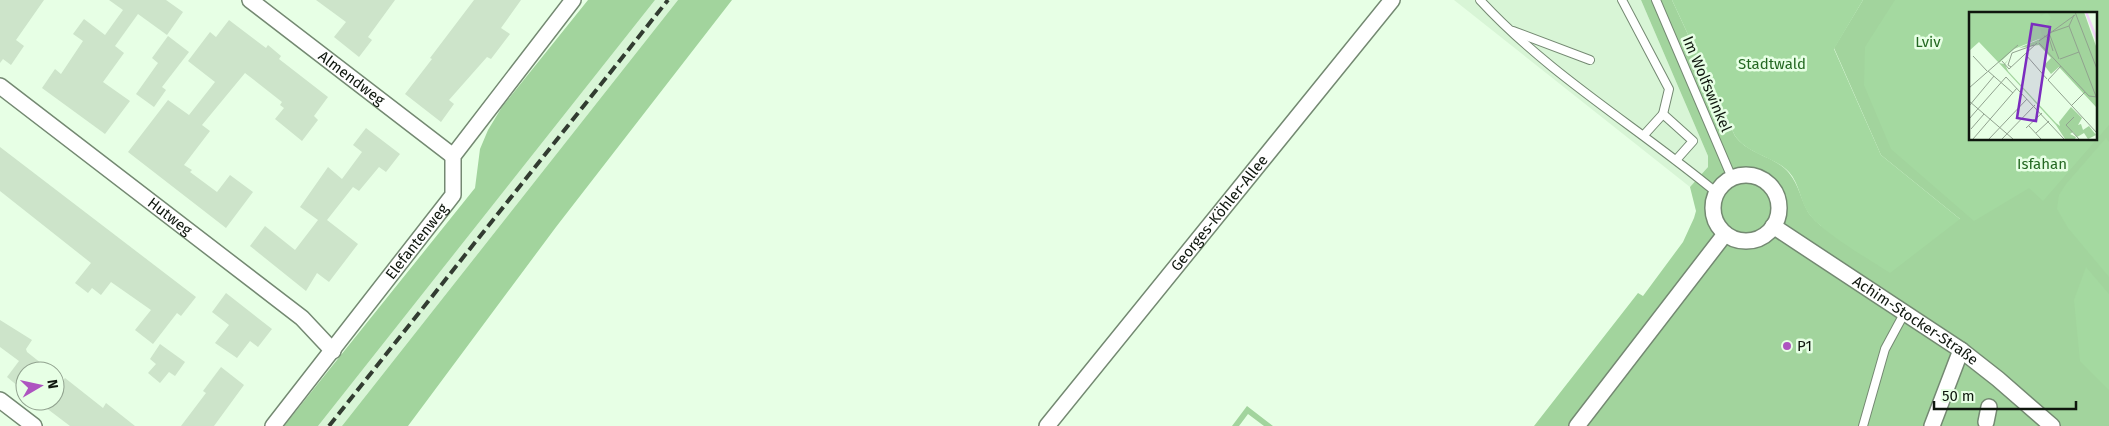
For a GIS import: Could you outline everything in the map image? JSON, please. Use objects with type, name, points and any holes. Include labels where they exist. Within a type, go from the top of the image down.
[{"type":"street","name":"Almendweg","points":[[250,0],[452,156]]},
{"type":"street","points":[[452,156],[573,0]]},
{"type":"street","name":"Georges-Köhler-Allee","points":[[1047,426],[1392,0]]},
{"type":"street","name":"Hutweg","points":[[0,86],[302,318],[333,351]]},
{"type":"street","name":"Elefantenweg","points":[[273,426],[453,195],[452,156]]},
{"type":"street","points":[[1753,176],[1771,187],[1778,206],[1778,214],[1773,226],[1763,236],[1750,241],[1737,240],[1725,234],[1719,228],[1713,214],[1713,207],[1717,193],[1732,178],[1753,176]]},
{"type":"street","name":"Achim-Stocker-Straße","points":[[1773,226],[1961,350],[2052,426]]},
{"type":"street","points":[[1577,426],[1725,234]]},
{"type":"street","points":[[1932,426],[1961,350]]},
{"type":"street","points":[[0,400],[34,426]]},
{"type":"street","points":[[1984,425],[1989,407]]},
{"type":"lane","points":[[1480,0],[1506,29],[1677,159],[1717,193]]},
{"type":"lane","points":[[1622,0],[1669,89],[1663,114],[1644,135]]},
{"type":"lane","name":"Im Wolfswinkel","points":[[1656,0],[1732,178]]},
{"type":"lane","points":[[1506,29],[1590,60]]},
{"type":"lane","points":[[1663,114],[1693,141],[1677,159]]},
{"type":"lane","points":[[1862,426],[1884,349],[1905,312]]},
{"type":"shaded area","points":[[655,0],[678,0],[342,426],[318,426]]},
{"type":"shaded area","points":[[1454,0],[1641,0],[1708,156],[1708,167],[1690,187]]},
{"type":"green space","points":[[588,0],[655,0],[318,426],[284,426],[475,188],[480,149],[488,130],[502,107]]},
{"type":"green space","points":[[678,0],[732,0],[556,227],[408,426],[342,426]]},
{"type":"green space","points":[[1641,0],[1672,0],[1735,136],[1747,147],[1777,163],[1789,173],[1808,212],[1821,226],[1960,219],[1881,155],[1834,48],[1863,0],[2109,0],[2109,426],[1534,426],[1638,293],[1643,296],[1683,242],[1696,211],[1690,187],[1708,167],[1708,156]]},
{"type":"green space","name":"Stadtwald","points":[[1672,0],[1863,0],[1834,49],[1881,155],[1960,219],[1890,273],[1825,229],[1809,214],[1796,182],[1789,172],[1776,162],[1754,152],[1735,136]]},
{"type":"green space","points":[[1895,0],[2109,0],[2109,125],[2096,140],[2096,12],[1969,12],[1969,140],[2096,140],[2043,201],[2029,188],[1974,221],[1891,149],[1864,85],[1865,47]]},
{"type":"green space","points":[[2106,138],[2109,142],[2109,277],[2068,228],[2057,209],[2059,195],[2066,184]]},
{"type":"green space","points":[[2086,267],[2109,294],[2109,390],[2080,361],[2074,300]]},
{"type":"green space","points":[[1247,406],[1273,426],[1264,426],[1248,414],[1239,426],[1232,426]]},
{"type":"building","points":[[0,0],[44,0],[16,40],[24,46],[11,65],[3,59],[0,63]]},
{"type":"building","points":[[109,0],[166,0],[183,12],[167,35],[138,14],[115,46],[124,53],[103,82],[130,101],[105,134],[42,88],[55,69],[61,74],[83,41],[73,34],[84,19],[105,35],[123,10]]},
{"type":"building","points":[[316,0],[395,0],[368,37],[372,40],[359,57],[334,37],[346,22]]},
{"type":"building","points":[[474,0],[521,0],[501,28],[510,34],[491,59],[487,57],[449,100],[454,104],[441,122],[405,94]]},
{"type":"building","points":[[229,20],[266,48],[268,45],[281,56],[279,59],[328,97],[314,116],[318,120],[302,141],[275,119],[284,108],[280,105],[282,102],[245,73],[202,125],[210,131],[184,165],[192,170],[190,172],[217,192],[230,175],[253,192],[226,228],[128,152],[168,100],[189,115],[215,82],[188,61],[210,32],[216,37]]},
{"type":"building","points":[[168,36],[189,52],[162,87],[166,90],[154,107],[136,94],[158,63],[152,58]]},
{"type":"building","points":[[366,128],[400,154],[386,172],[379,167],[359,191],[353,187],[327,220],[358,244],[329,282],[317,273],[306,291],[250,246],[265,226],[295,250],[318,220],[300,207],[328,167],[342,179],[362,152],[353,145]]},
{"type":"building","points":[[0,147],[196,297],[181,316],[177,313],[153,344],[135,330],[151,310],[111,282],[101,295],[92,288],[88,293],[75,283],[91,263],[0,191]]},
{"type":"building","points":[[226,293],[272,329],[258,347],[250,341],[237,358],[215,343],[229,325],[212,312]]},
{"type":"building","points":[[0,320],[32,340],[26,349],[38,361],[19,361],[0,347]]},
{"type":"building","points":[[160,344],[185,362],[175,376],[169,372],[160,383],[148,373],[156,364],[150,359]]},
{"type":"building","points":[[15,366],[15,384],[7,377]]},
{"type":"building","points":[[221,367],[244,385],[214,426],[181,426],[206,393],[203,391]]},
{"type":"building","points":[[65,378],[103,408],[106,403],[135,426],[70,426],[50,411],[65,411]]},
{"type":"railway","points":[[329,426],[668,0]]},
{"type":"place","name":"P1","points":[[1787,346]]},
{"type":"park label","name":"Lviv","points":[[1928,42]]},
{"type":"park label","name":"Isfahan","points":[[2042,164]]}]
